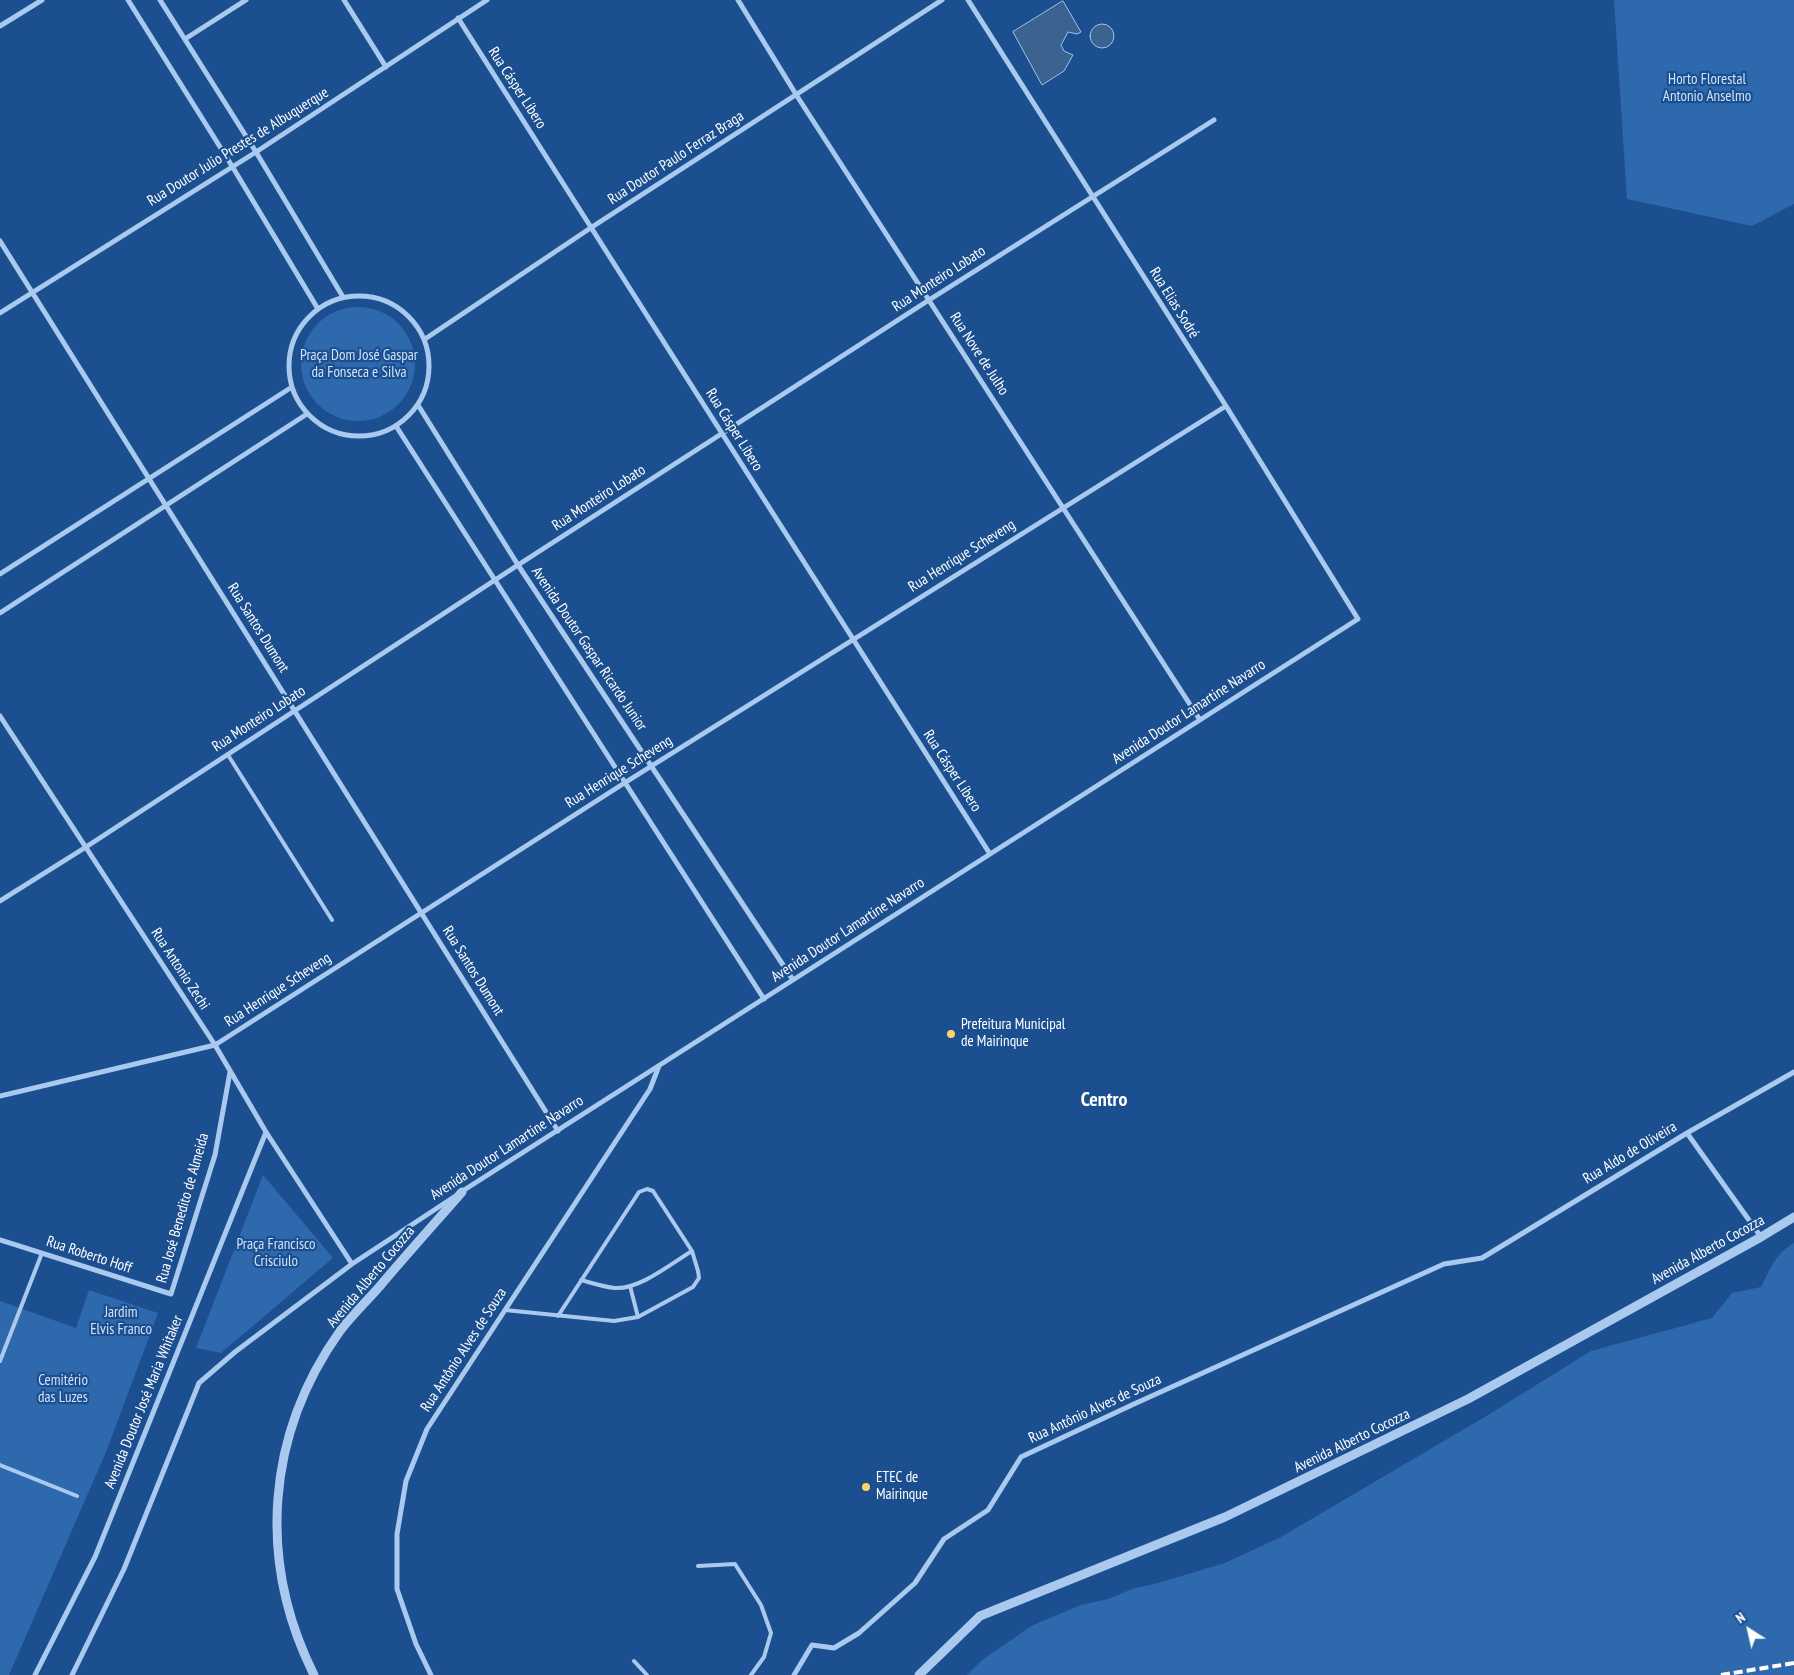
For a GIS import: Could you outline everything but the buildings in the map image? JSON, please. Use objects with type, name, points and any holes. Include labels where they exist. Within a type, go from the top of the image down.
[{"type":"street","points":[[0,26],[42,0]]},
{"type":"street","points":[[128,0],[232,166],[318,309]]},
{"type":"street","points":[[160,0],[256,152],[343,297]]},
{"type":"street","points":[[185,39],[246,0]]},
{"type":"street","points":[[344,0],[386,67]]},
{"type":"street","name":"Rua Doutor Julio Prestes de Albuquerque","points":[[0,312],[256,152],[487,0]]},
{"type":"street","name":"Rua Nove de Julho","points":[[738,0],[797,96],[1200,720]]},
{"type":"street","name":"Rua Doutor Paulo Ferraz Braga","points":[[425,339],[592,227],[797,96],[942,0]]},
{"type":"street","name":"Rua Elias Sodré","points":[[968,0],[1226,406],[1358,619]]},
{"type":"street","name":"Rua Cásper Líbero","points":[[458,18],[852,640],[990,854]]},
{"type":"street","name":"Rua Monteiro Lobato","points":[[0,901],[929,300],[1214,120]]},
{"type":"street","name":"Rua Santos Dumont","points":[[0,241],[558,1131]]},
{"type":"street","points":[[363,296],[383,299],[400,308],[415,322],[425,339],[430,362],[428,384],[418,405],[408,417],[396,426],[374,435],[350,436],[326,428],[307,414],[298,401],[292,387],[289,358],[292,344],[299,330],[307,318],[318,309],[343,297],[363,296]]},
{"type":"street","points":[[0,574],[292,387]]},
{"type":"street","name":"Avenida Doutor Gaspar Ricardo Junior","points":[[418,405],[518,565],[793,980]]},
{"type":"street","name":"Rua Henrique Scheveng","points":[[0,1096],[215,1045],[626,782],[1226,406]]},
{"type":"street","points":[[0,613],[307,414]]},
{"type":"street","points":[[396,426],[497,580],[764,999]]},
{"type":"street","name":"Avenida Doutor Lamartine Navarro","points":[[352,1264],[659,1065],[1358,619]]},
{"type":"street","name":"Rua Antonio Zechi","points":[[0,716],[215,1045],[266,1132],[352,1264]]},
{"type":"street","name":"Rua Antônio Alves de Souza","points":[[431,1675],[416,1644],[396,1589],[397,1534],[406,1481],[428,1429],[650,1089],[659,1065]]},
{"type":"street","name":"Rua José Benedito de Almeida","points":[[171,1294],[215,1155],[230,1071]]},
{"type":"street","name":"Rua Aldo de Oliveira","points":[[1482,1258],[1688,1133],[1794,1072]]},
{"type":"street","name":"Avenida Doutor José Maria Whitaker","points":[[35,1675],[95,1557],[266,1132]]},
{"type":"street","points":[[1688,1133],[1761,1237]]},
{"type":"street","name":"Avenida Alberto Cocozza","points":[[314,1675],[289,1610],[278,1556],[278,1490],[290,1431],[313,1376],[341,1331],[462,1192]]},
{"type":"street","name":"Avenida Alberto Cocozza","points":[[919,1675],[980,1616],[1225,1518],[1468,1399],[1794,1217]]},
{"type":"street","name":"Rua Roberto Hoff","points":[[0,1240],[171,1294]]},
{"type":"street","name":"Rua Antônio Alves de Souza","points":[[794,1675],[812,1645],[834,1648],[859,1633],[915,1583],[944,1539],[988,1510],[1021,1457],[1444,1264],[1482,1258]]},
{"type":"street","points":[[72,1675],[124,1569],[199,1383],[235,1352],[352,1264]]},
{"type":"lane","points":[[228,755],[332,920]]},
{"type":"lane","points":[[505,1310],[558,1316],[614,1321],[638,1317],[693,1287],[699,1278],[692,1251],[653,1191],[647,1189],[639,1192],[558,1316]]},
{"type":"lane","points":[[581,1280],[616,1288],[630,1286],[645,1280],[692,1251]]},
{"type":"lane","points":[[0,1361],[42,1253]]},
{"type":"lane","points":[[630,1286],[638,1317]]},
{"type":"lane","points":[[0,1465],[77,1496]]},
{"type":"lane","points":[[698,1566],[735,1564],[761,1605],[771,1633],[764,1657],[750,1675]]},
{"type":"lane","points":[[634,1661],[647,1675]]},
{"type":"green space","name":"Horto Florestal Antonio Anselmo","points":[[1614,0],[1794,0],[1794,204],[1752,226],[1627,199]]},
{"type":"green space","name":"Praça Dom José Gaspar da Fonseca e Silva","points":[[358,307],[380,311],[399,323],[411,342],[415,364],[411,386],[399,405],[380,417],[358,421],[336,417],[317,405],[305,386],[301,364],[305,342],[317,323],[336,311]]},
{"type":"green space","name":"Praça Francisco Crisciulo","points":[[263,1175],[333,1258],[221,1353],[196,1348]]},
{"type":"green space","points":[[1794,1243],[1794,1675],[967,1675],[982,1660],[1033,1625],[1081,1605],[1108,1599],[1132,1589],[1225,1563],[1281,1537],[1488,1415],[1591,1351],[1712,1318],[1732,1293],[1761,1287],[1778,1257]]},
{"type":"green space","name":"Cemitério das Luzes","points":[[89,1290],[158,1313],[106,1452],[9,1675],[0,1675],[0,1301],[76,1328]]},
{"type":"shaded area","points":[[1063,1],[1081,32],[1077,34],[1068,32],[1061,45],[1064,51],[1073,55],[1064,71],[1042,85],[1013,32]]},
{"type":"shaded area","points":[[1102,24],[1111,27],[1114,36],[1111,45],[1102,48],[1093,45],[1090,36],[1093,27]]},
{"type":"railway","points":[[1721,1675],[1794,1663]]},
{"type":"place","name":"Prefeitura Municipal de Mairinque","points":[[951,1034]]},
{"type":"place","name":"ETEC de Mairinque","points":[[866,1487]]},
{"type":"district","name":"Centro","points":[[1104,1100]]},
{"type":"park label","name":"Jardim Elvis Franco","points":[[121,1322]]}]
